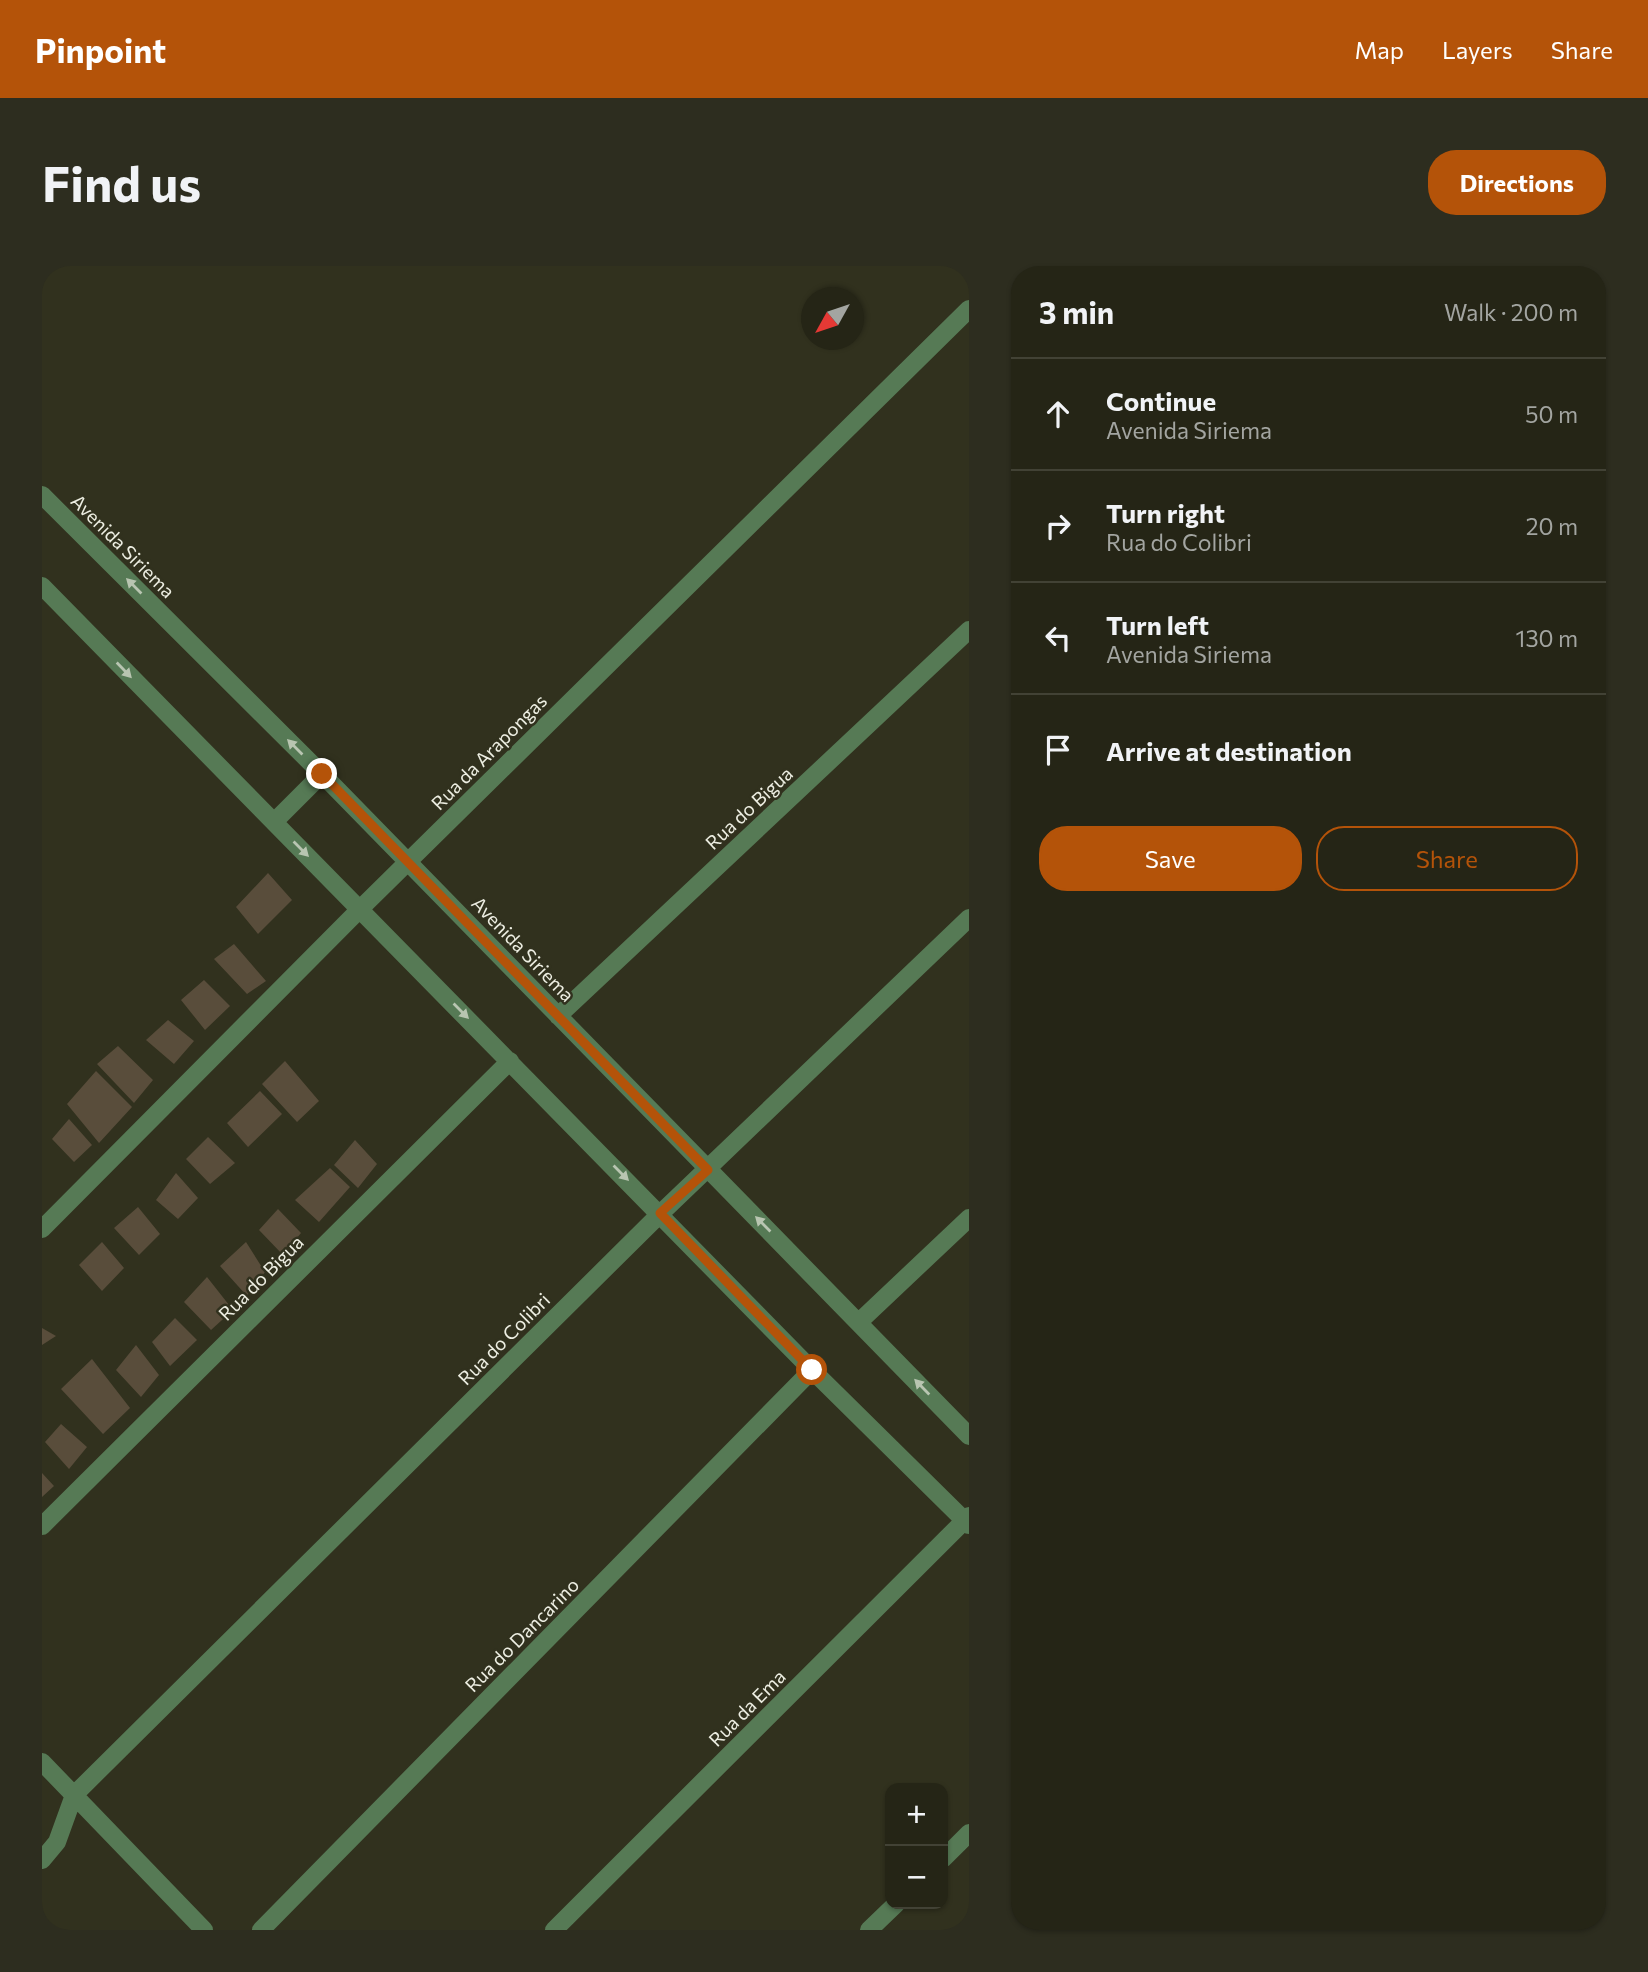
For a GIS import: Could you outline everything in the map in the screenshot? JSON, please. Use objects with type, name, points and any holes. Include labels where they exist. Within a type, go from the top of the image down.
[{"type":"street","name":"Rua da Arapongas","points":[[42,1229],[360,909],[969,309]]},
{"type":"street","name":"Avenida Siriema","points":[[42,495],[322,774],[969,1436]]},
{"type":"street","points":[[42,586],[812,1370],[968,1521]]},
{"type":"street","name":"Rua do Bigua","points":[[558,1016],[969,630]]},
{"type":"street","points":[[274,822],[322,774]]},
{"type":"street","name":"Rua do Colibri","points":[[74,1795],[660,1213],[969,918]]},
{"type":"street","name":"Rua do Bigua","points":[[42,1525],[510,1061]]},
{"type":"street","points":[[859,1322],[969,1218]]},
{"type":"street","name":"Rua do Dancarino","points":[[261,1930],[812,1370]]},
{"type":"street","name":"Rua da Ema","points":[[554,1930],[968,1521]]},
{"type":"street","points":[[42,1762],[204,1930]]},
{"type":"street","points":[[42,1860],[57,1842],[74,1795]]},
{"type":"street","points":[[948,1853],[969,1833]]},
{"type":"street","points":[[869,1930],[891,1909]]},
{"type":"building","points":[[268,873],[292,900],[258,934],[236,907]]},
{"type":"building","points":[[234,944],[266,981],[247,994],[214,959]]},
{"type":"building","points":[[204,980],[230,1006],[205,1030],[181,1000]]},
{"type":"building","points":[[168,1020],[194,1041],[174,1064],[146,1040]]},
{"type":"building","points":[[118,1046],[153,1080],[134,1103],[97,1064]]},
{"type":"building","points":[[285,1061],[319,1101],[297,1122],[262,1084]]},
{"type":"building","points":[[96,1071],[132,1107],[99,1143],[67,1104]]},
{"type":"building","points":[[260,1091],[282,1114],[248,1147],[227,1123]]},
{"type":"building","points":[[69,1119],[92,1145],[74,1162],[52,1139]]},
{"type":"building","points":[[208,1137],[235,1163],[210,1184],[186,1159]]},
{"type":"building","points":[[355,1140],[377,1164],[358,1188],[334,1165]]},
{"type":"building","points":[[330,1168],[350,1187],[319,1222],[295,1200]]},
{"type":"building","points":[[176,1173],[198,1198],[178,1219],[156,1200]]},
{"type":"building","points":[[138,1207],[160,1234],[139,1255],[114,1228]]},
{"type":"building","points":[[278,1209],[301,1233],[283,1255],[259,1230]]},
{"type":"building","points":[[102,1242],[124,1268],[102,1291],[79,1265]]},
{"type":"building","points":[[246,1242],[265,1272],[247,1296],[220,1266]]},
{"type":"building","points":[[207,1277],[233,1310],[211,1330],[184,1302]]},
{"type":"building","points":[[175,1318],[197,1340],[170,1366],[152,1342]]},
{"type":"building","points":[[42,1328],[56,1336],[42,1345]]},
{"type":"building","points":[[136,1345],[159,1375],[141,1397],[116,1370]]},
{"type":"building","points":[[92,1359],[130,1408],[103,1434],[61,1389]]},
{"type":"building","points":[[61,1424],[87,1447],[69,1469],[45,1442]]},
{"type":"building","points":[[42,1473],[54,1486],[42,1497]]},
{"type":"route","points":[[322,774],[708,1170],[660,1213],[812,1370]]}]
